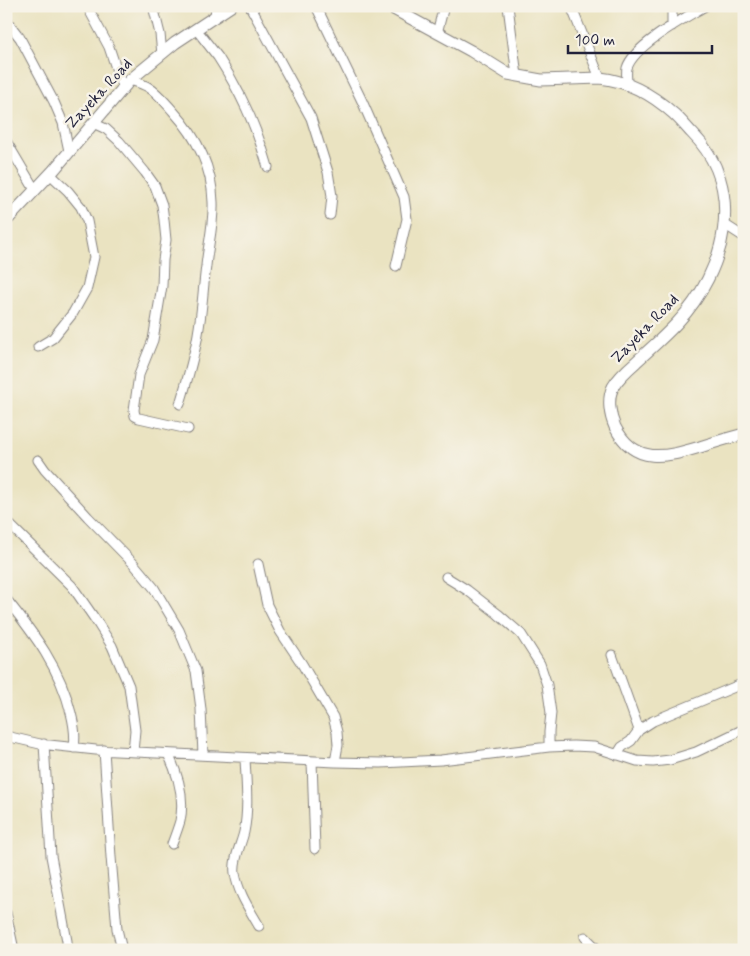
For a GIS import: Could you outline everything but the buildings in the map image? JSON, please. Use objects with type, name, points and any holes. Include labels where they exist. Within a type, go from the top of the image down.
[{"type":"street","points":[[87,6],[127,84],[148,87],[162,99],[188,128],[203,153],[209,172],[213,202],[212,222],[200,319],[195,351],[180,404]]},
{"type":"street","points":[[153,6],[160,34],[162,54]]},
{"type":"street","name":"Zayeka Road","points":[[6,221],[50,174],[127,84],[215,12],[231,6]]},
{"type":"street","points":[[250,6],[311,118],[328,172],[332,196],[330,215]]},
{"type":"street","points":[[316,6],[362,101],[404,197],[406,219],[396,266]]},
{"type":"street","name":"Zayeka Road","points":[[388,6],[471,51],[508,74],[541,80],[600,78],[627,84],[645,93],[674,114],[707,150],[722,186],[725,207],[724,224],[714,266],[684,316],[660,341],[626,371],[613,387],[610,396],[610,406],[612,420],[623,440],[630,447],[647,455],[661,456],[679,453],[744,434]]},
{"type":"street","points":[[437,33],[444,6]]},
{"type":"street","points":[[508,6],[517,76]]},
{"type":"street","points":[[571,6],[600,78]]},
{"type":"street","points":[[672,6],[672,26]]},
{"type":"street","points":[[627,84],[627,69],[639,50],[672,26],[705,6]]},
{"type":"street","points":[[6,20],[20,38],[54,102],[63,123],[69,151]]},
{"type":"street","points":[[196,29],[218,57],[244,103],[261,142],[268,167]]},
{"type":"street","points":[[93,123],[106,129],[137,162],[155,186],[162,205],[166,240],[162,286],[153,340],[139,375],[134,410],[135,416],[188,429]]},
{"type":"street","points":[[6,141],[35,190]]},
{"type":"street","points":[[38,347],[53,338],[73,312],[87,288],[94,258],[87,221],[81,207],[50,174]]},
{"type":"street","points":[[724,224],[744,237]]},
{"type":"street","points":[[38,460],[44,470],[133,563],[154,588],[179,630],[196,672],[201,709],[203,755]]},
{"type":"street","points":[[6,521],[72,586],[112,646],[129,686],[135,730],[133,752]]},
{"type":"street","points":[[258,564],[268,605],[280,631],[333,716],[338,745],[335,762]]},
{"type":"street","points":[[446,577],[467,590],[521,634],[540,664],[547,685],[551,713],[549,747]]},
{"type":"street","points":[[6,599],[48,655],[67,698],[75,729],[74,748]]},
{"type":"street","points":[[612,655],[639,730]]},
{"type":"street","points":[[617,755],[622,747],[631,741],[639,730],[653,721],[744,683]]},
{"type":"street","points":[[6,736],[74,748],[335,762],[441,760],[549,747],[594,747],[637,761],[653,762],[670,760],[696,752],[744,729]]},
{"type":"street","points":[[44,744],[51,856],[67,941],[67,950]]},
{"type":"street","points":[[104,750],[117,929],[122,950]]},
{"type":"street","points":[[168,754],[176,770],[181,803],[180,820],[172,844]]},
{"type":"street","points":[[245,758],[246,806],[244,832],[236,855],[235,873],[242,897],[259,926]]},
{"type":"street","points":[[312,761],[315,849]]},
{"type":"street","points":[[6,913],[14,950]]},
{"type":"street","points":[[585,937],[598,950]]}]
